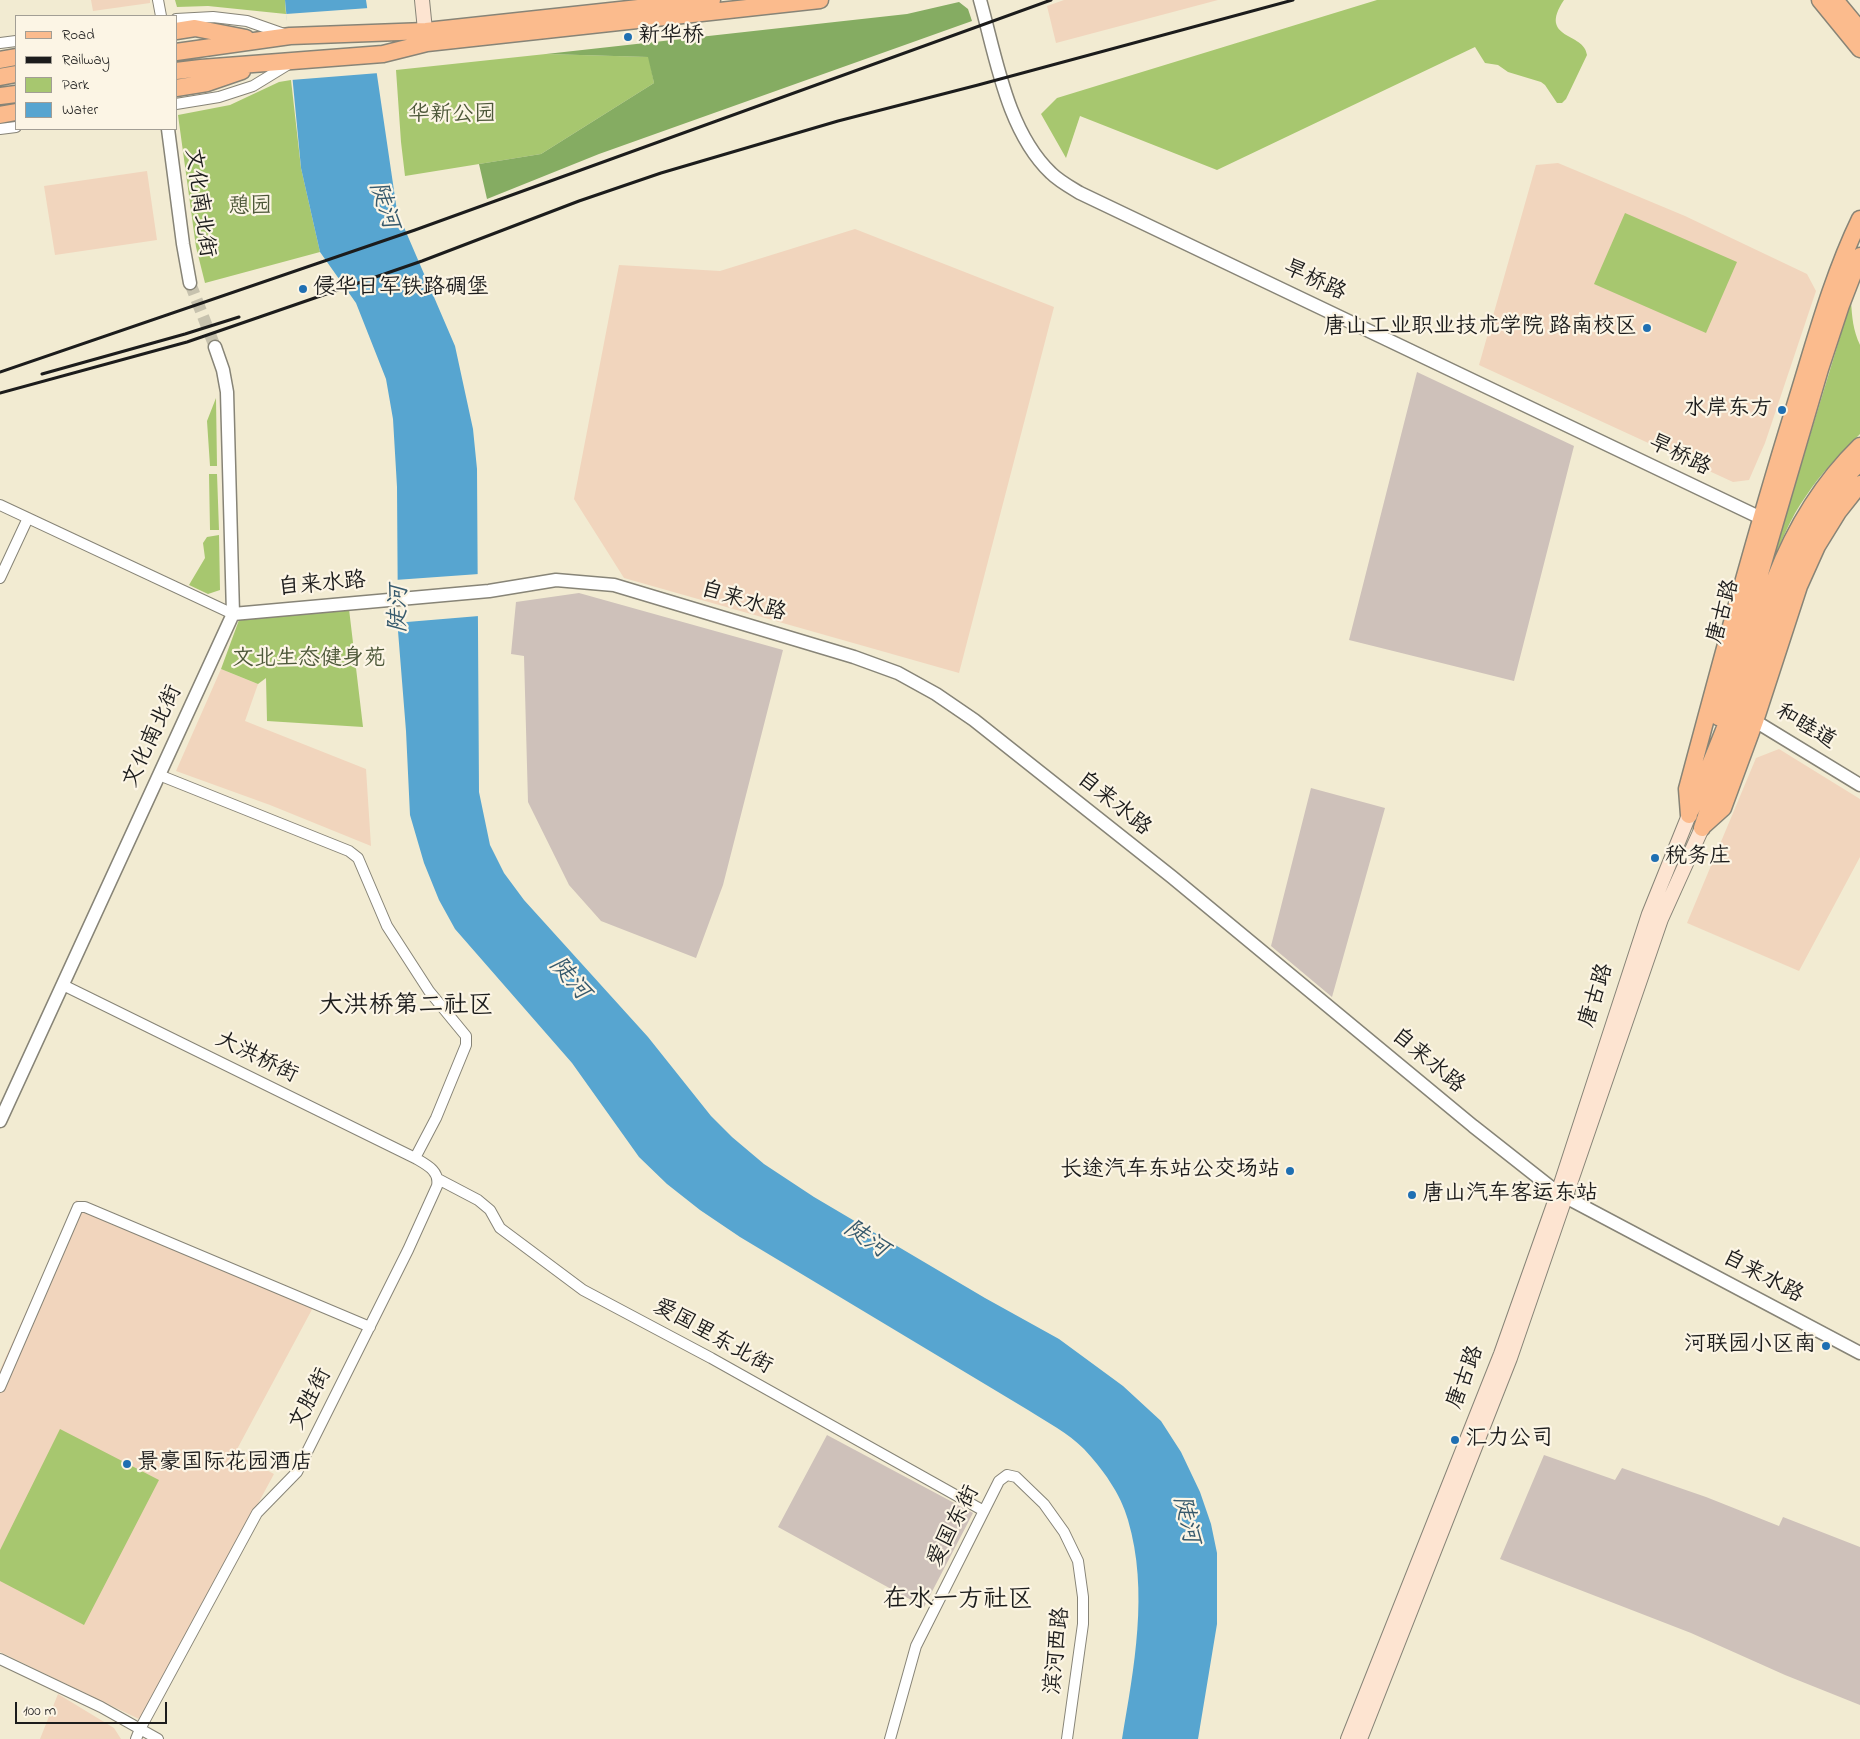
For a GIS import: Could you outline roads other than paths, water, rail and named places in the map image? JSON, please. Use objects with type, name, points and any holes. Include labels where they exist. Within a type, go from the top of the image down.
[{"type":"main road","points":[[422,0],[426,37]]},
{"type":"main road","points":[[178,71],[383,54],[426,37],[712,0]]},
{"type":"main road","points":[[178,52],[290,36],[380,32],[426,37],[820,0]]},
{"type":"main road","points":[[1820,0],[1860,49]]},
{"type":"main road","points":[[1835,0],[1860,30]]},
{"type":"main road","points":[[178,31],[195,28],[258,40]]},
{"type":"main road","points":[[0,60],[15,57]]},
{"type":"main road","points":[[178,88],[207,84],[263,64]]},
{"type":"main road","points":[[0,77],[15,74]]},
{"type":"main road","points":[[0,96],[15,94]]},
{"type":"main road","points":[[0,115],[15,112]]},
{"type":"main road","points":[[1689,815],[1687,789],[1761,518],[1828,300],[1847,247],[1860,219]]},
{"type":"main road","name":"唐古路","points":[[1348,1739],[1501,1354],[1562,1194],[1661,919],[1702,828],[1719,778],[1735,702],[1820,370],[1841,305],[1860,256]]},
{"type":"main road","points":[[1689,815],[1735,702],[1775,579],[1792,540],[1818,496],[1860,446]]},
{"type":"main road","name":"唐古路","points":[[1735,702],[1776,615],[1794,564],[1812,528],[1849,474],[1860,463]]},
{"type":"main road","points":[[1702,828],[1723,808],[1755,721],[1799,586],[1817,546],[1838,512],[1860,484]]},
{"type":"main road","name":"唐古路","points":[[1360,1739],[1510,1358],[1649,914],[1689,815]]},
{"type":"street","points":[[158,0],[161,15]]},
{"type":"street","name":"旱桥路","points":[[980,0],[1011,111],[1022,136],[1033,153],[1052,174],[1080,193],[1761,518]]},
{"type":"street","points":[[178,19],[213,17],[247,21],[290,36]]},
{"type":"street","points":[[0,43],[15,41]]},
{"type":"street","points":[[178,104],[219,98],[253,86],[293,61]]},
{"type":"street","points":[[0,129],[15,127]]},
{"type":"street","name":"文化南北街","points":[[168,130],[190,283]]},
{"type":"street","name":"文化南北街","points":[[0,1121],[233,614],[227,392],[223,370],[215,347]]},
{"type":"street","points":[[0,505],[233,614]]},
{"type":"street","points":[[0,578],[28,518]]},
{"type":"street","name":"自来水路","points":[[233,614],[489,592],[556,580],[614,585],[854,657],[898,673],[936,694],[974,720],[1164,871],[1473,1126],[1562,1194],[1860,1353]]},
{"type":"street","name":"和睦道","points":[[1755,721],[1860,785]]},
{"type":"street","points":[[159,776],[349,851],[358,858],[387,926],[429,991],[466,1036],[466,1046],[440,1109],[415,1158]]},
{"type":"street","name":"大洪桥街","points":[[62,985],[415,1158],[433,1169],[438,1179]]},
{"type":"street","name":"文胜街","points":[[138,1734],[257,1513],[297,1472],[408,1250],[437,1186],[438,1179]]},
{"type":"street","name":"爱国里东北街","points":[[438,1179],[478,1200],[490,1210],[500,1228],[583,1290],[711,1358],[984,1511]]},
{"type":"street","points":[[0,1387],[78,1207],[86,1206],[370,1327]]},
{"type":"street","name":"爱国东街","points":[[890,1739],[916,1646],[999,1481],[1007,1475]]},
{"type":"street","name":"滨河西路","points":[[1007,1475],[1016,1477],[1044,1504],[1064,1532],[1078,1561],[1083,1598],[1083,1624],[1067,1739]]},
{"type":"street","points":[[0,1659],[101,1707],[138,1734],[158,1739]]},
{"type":"water","name":"陡河","points":[[285,0],[366,0],[397,211],[455,346],[473,429],[477,469],[479,792],[490,845],[504,873],[524,900],[648,1037],[711,1116],[764,1164],[814,1197],[985,1298],[1059,1339],[1123,1386],[1161,1421],[1181,1452],[1200,1492],[1211,1524],[1217,1553],[1217,1624],[1198,1739],[1122,1739],[1135,1657],[1138,1574],[1125,1510],[1110,1482],[1091,1456],[1078,1443],[1057,1428],[740,1237],[700,1210],[667,1184],[639,1157],[572,1063],[455,929],[439,900],[424,863],[410,815],[398,631],[397,487],[393,419],[386,379],[356,303],[320,252],[301,168]]},
{"type":"tunnel","points":[[190,283],[215,347]]},
{"type":"railway","points":[[0,372],[415,230],[1051,0]]},
{"type":"railway","points":[[0,393],[187,342],[422,261],[579,201],[661,173],[838,121],[1293,0]]},
{"type":"railway","points":[[42,374],[239,317]]},
{"type":"place","name":"新华桥","points":[[628,37]]},
{"type":"place","name":"侵华日军铁路碉堡","points":[[303,289]]},
{"type":"place","name":"唐山工业职业技术学院 路南校区","points":[[1647,328]]},
{"type":"place","name":"水岸东方","points":[[1782,410]]},
{"type":"place","name":"税务庄","points":[[1655,858]]},
{"type":"place","name":"长途汽车东站公交场站","points":[[1290,1171]]},
{"type":"place","name":"唐山汽车客运东站","points":[[1412,1195]]},
{"type":"place","name":"河联园小区南","points":[[1826,1346]]},
{"type":"place","name":"汇力公司","points":[[1455,1440]]},
{"type":"place","name":"景豪国际花园酒店","points":[[127,1464]]},
{"type":"district","name":"大洪桥第二社区","points":[[406,1008]]},
{"type":"district","name":"在水一方社区","points":[[958,1602]]},
{"type":"park label","name":"华新公园","points":[[452,116]]},
{"type":"park label","name":"憩园","points":[[250,208]]},
{"type":"park label","name":"文北生态健身苑","points":[[309,660]]}]
